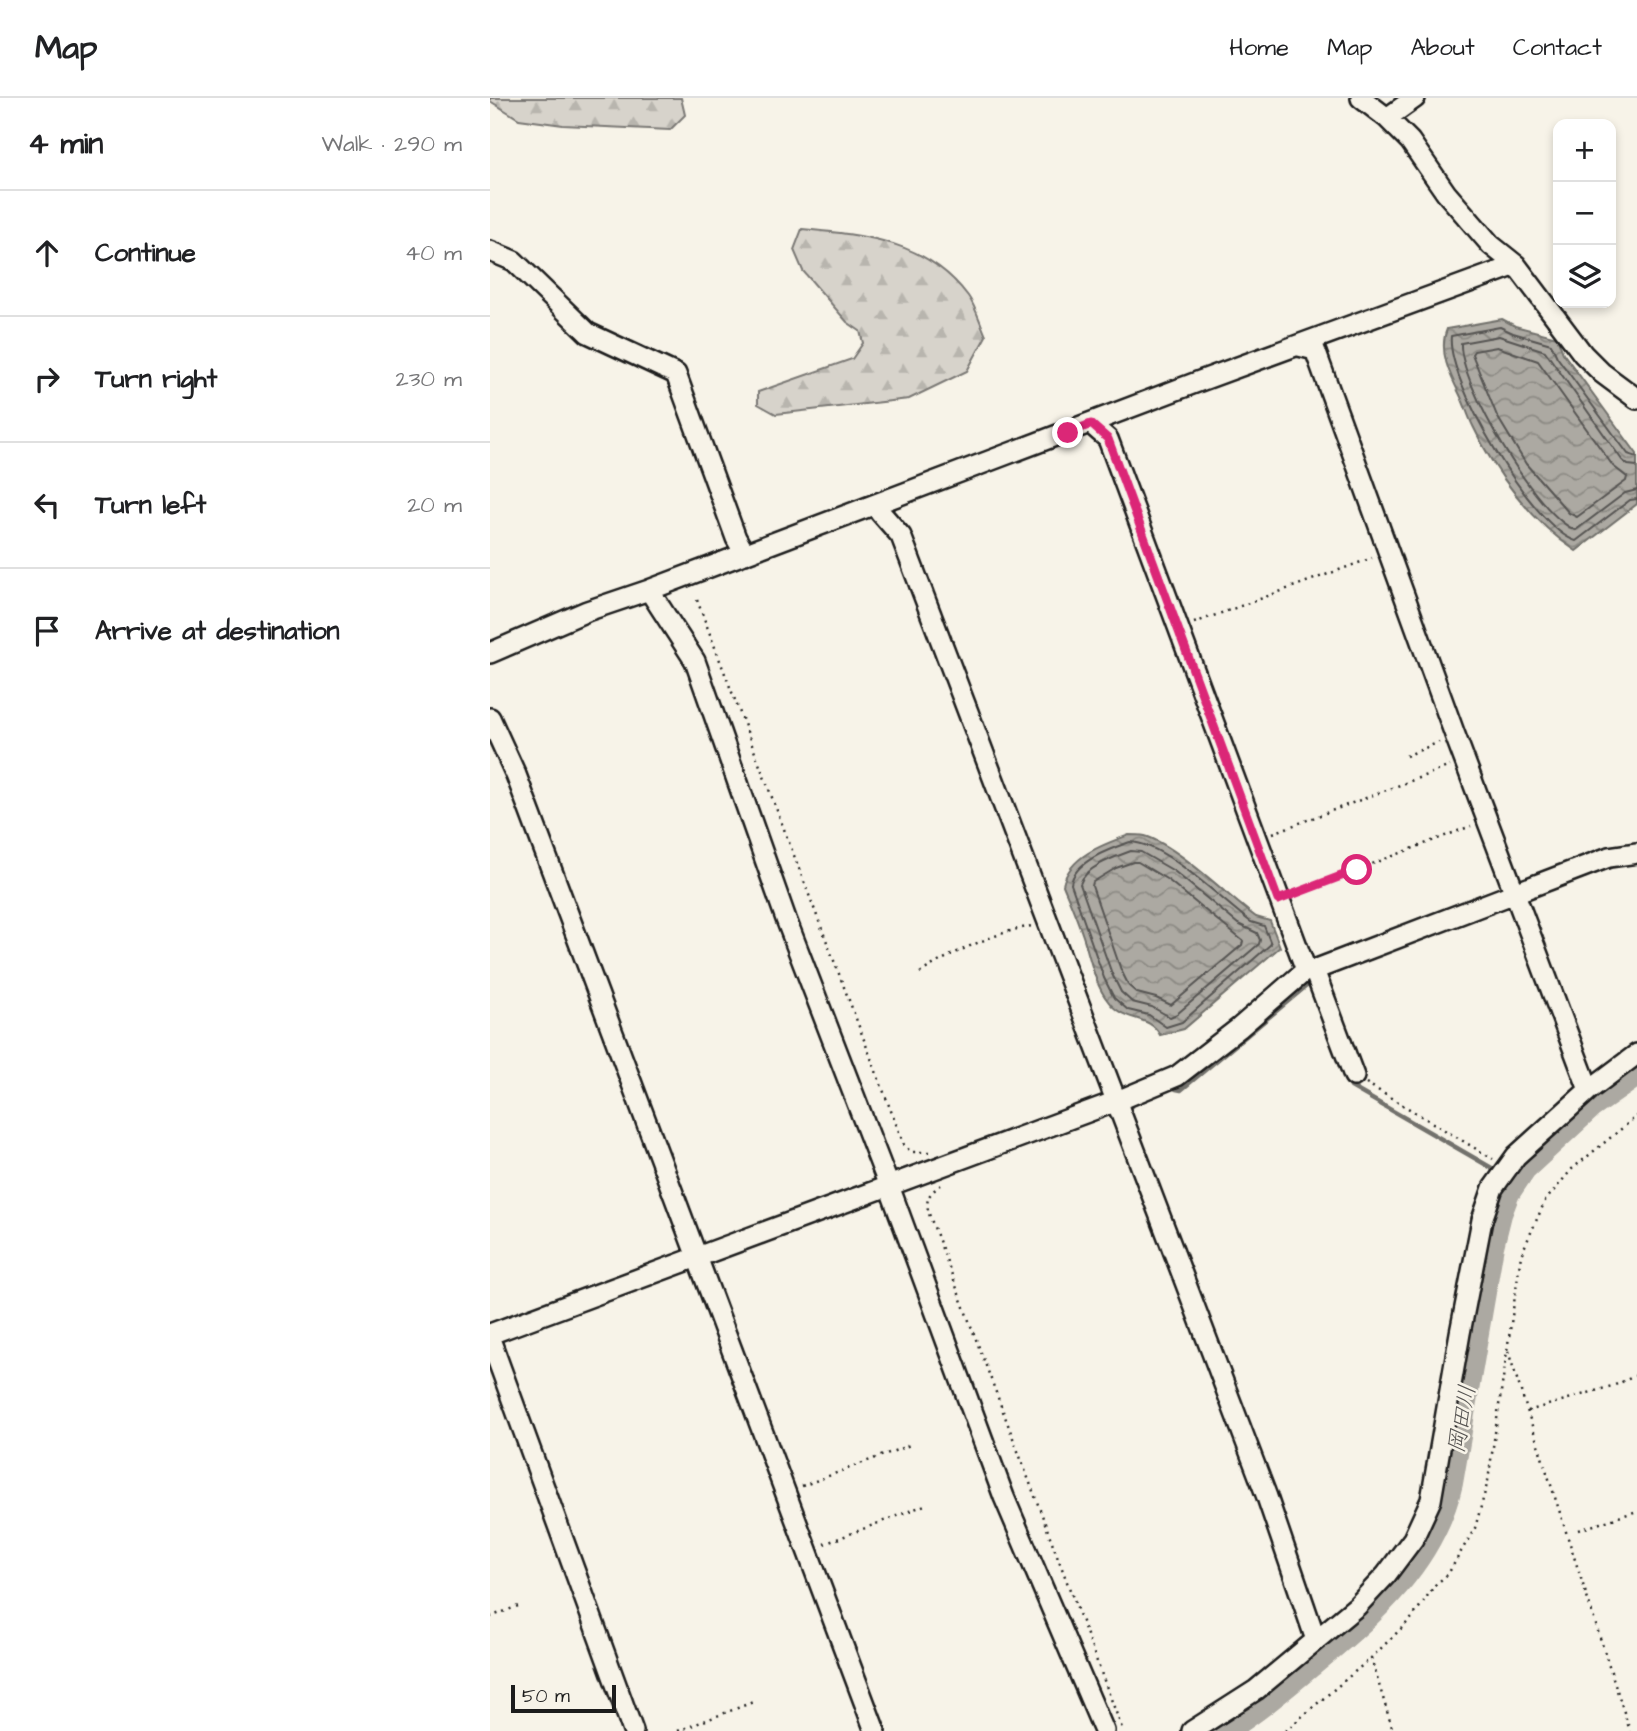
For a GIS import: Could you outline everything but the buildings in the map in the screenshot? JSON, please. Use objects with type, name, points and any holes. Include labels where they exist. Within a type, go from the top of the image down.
[{"type":"street","points":[[1361,98],[1387,118],[1410,141],[1435,179],[1483,236],[1516,265],[1583,354],[1602,373],[1637,399]]},
{"type":"street","points":[[1387,118],[1415,98]]},
{"type":"street","points":[[490,251],[514,261],[588,333],[676,373],[736,538],[745,554]]},
{"type":"street","points":[[490,653],[587,611],[1516,265]]},
{"type":"street","points":[[1299,346],[1315,350],[1455,735],[1589,1090]]},
{"type":"street","points":[[1091,424],[1108,439],[1278,900],[1354,1076]]},
{"type":"street","points":[[877,504],[880,512],[901,536],[1267,1497],[1316,1640]]},
{"type":"street","points":[[649,590],[695,661],[786,919],[889,1185],[1004,1497],[1104,1731]]},
{"type":"street","points":[[490,718],[516,775],[875,1731]]},
{"type":"street","points":[[634,1731],[490,1336],[698,1255],[1117,1101],[1177,1076],[1310,970],[1609,857],[1637,852]]},
{"type":"street","points":[[1192,1731],[1256,1690],[1357,1606],[1386,1575],[1413,1539],[1432,1500],[1482,1220],[1493,1188],[1516,1156],[1589,1090],[1637,1054]]},
{"type":"path","points":[[1178,629],[1388,552]]},
{"type":"path","points":[[1406,756],[1455,735]]},
{"type":"path","points":[[1257,839],[1465,761]]},
{"type":"path","points":[[1278,900],[1487,820]]},
{"type":"path","points":[[920,973],[958,952],[1005,933],[1023,927],[1049,924]]},
{"type":"path","points":[[1354,1076],[1508,1167]]},
{"type":"path","points":[[1284,1731],[1371,1658],[1412,1618],[1435,1586],[1448,1574],[1475,1528],[1488,1481],[1521,1255],[1545,1202],[1572,1169],[1637,1116]]},
{"type":"path","points":[[1508,1349],[1630,1731]]},
{"type":"path","points":[[1528,1411],[1615,1385],[1637,1375]]},
{"type":"path","points":[[785,1492],[910,1445]]},
{"type":"path","points":[[807,1550],[925,1505]]},
{"type":"path","points":[[1579,1530],[1637,1511]]},
{"type":"path","points":[[490,1616],[521,1605]]},
{"type":"path","points":[[1371,1658],[1393,1731]]},
{"type":"path","points":[[678,1731],[753,1702]]},
{"type":"green space","points":[[490,98],[681,98],[685,115],[670,130],[563,125],[519,119],[490,101]]},
{"type":"green space","points":[[802,229],[849,234],[894,244],[934,263],[952,278],[971,300],[986,336],[967,371],[909,399],[776,414],[758,404],[758,392],[852,359],[863,343],[860,331],[847,322],[803,271],[794,250]]},
{"type":"water","points":[[1502,319],[1515,326],[1557,337],[1563,353],[1637,454],[1637,504],[1576,551],[1544,526],[1504,479],[1473,426],[1446,363],[1444,346],[1447,329]]},
{"type":"water","points":[[1129,835],[1145,836],[1158,841],[1202,872],[1256,917],[1270,921],[1280,947],[1184,1029],[1160,1035],[1150,1024],[1114,1008],[1103,994],[1063,885],[1072,866],[1089,852]]},
{"type":"waterway","points":[[1176,1089],[1181,1090],[1310,983],[1312,987]]},
{"type":"waterway","name":"岡田川","points":[[1225,1731],[1271,1698],[1358,1625],[1379,1605],[1416,1561],[1442,1511],[1451,1483],[1492,1246],[1508,1193],[1524,1169],[1591,1107],[1637,1075]]},
{"type":"waterway","points":[[1348,1080],[1351,1087],[1497,1171]]},
{"type":"route","points":[[1068,433],[1091,424],[1108,439],[1278,900],[1357,870]]}]
